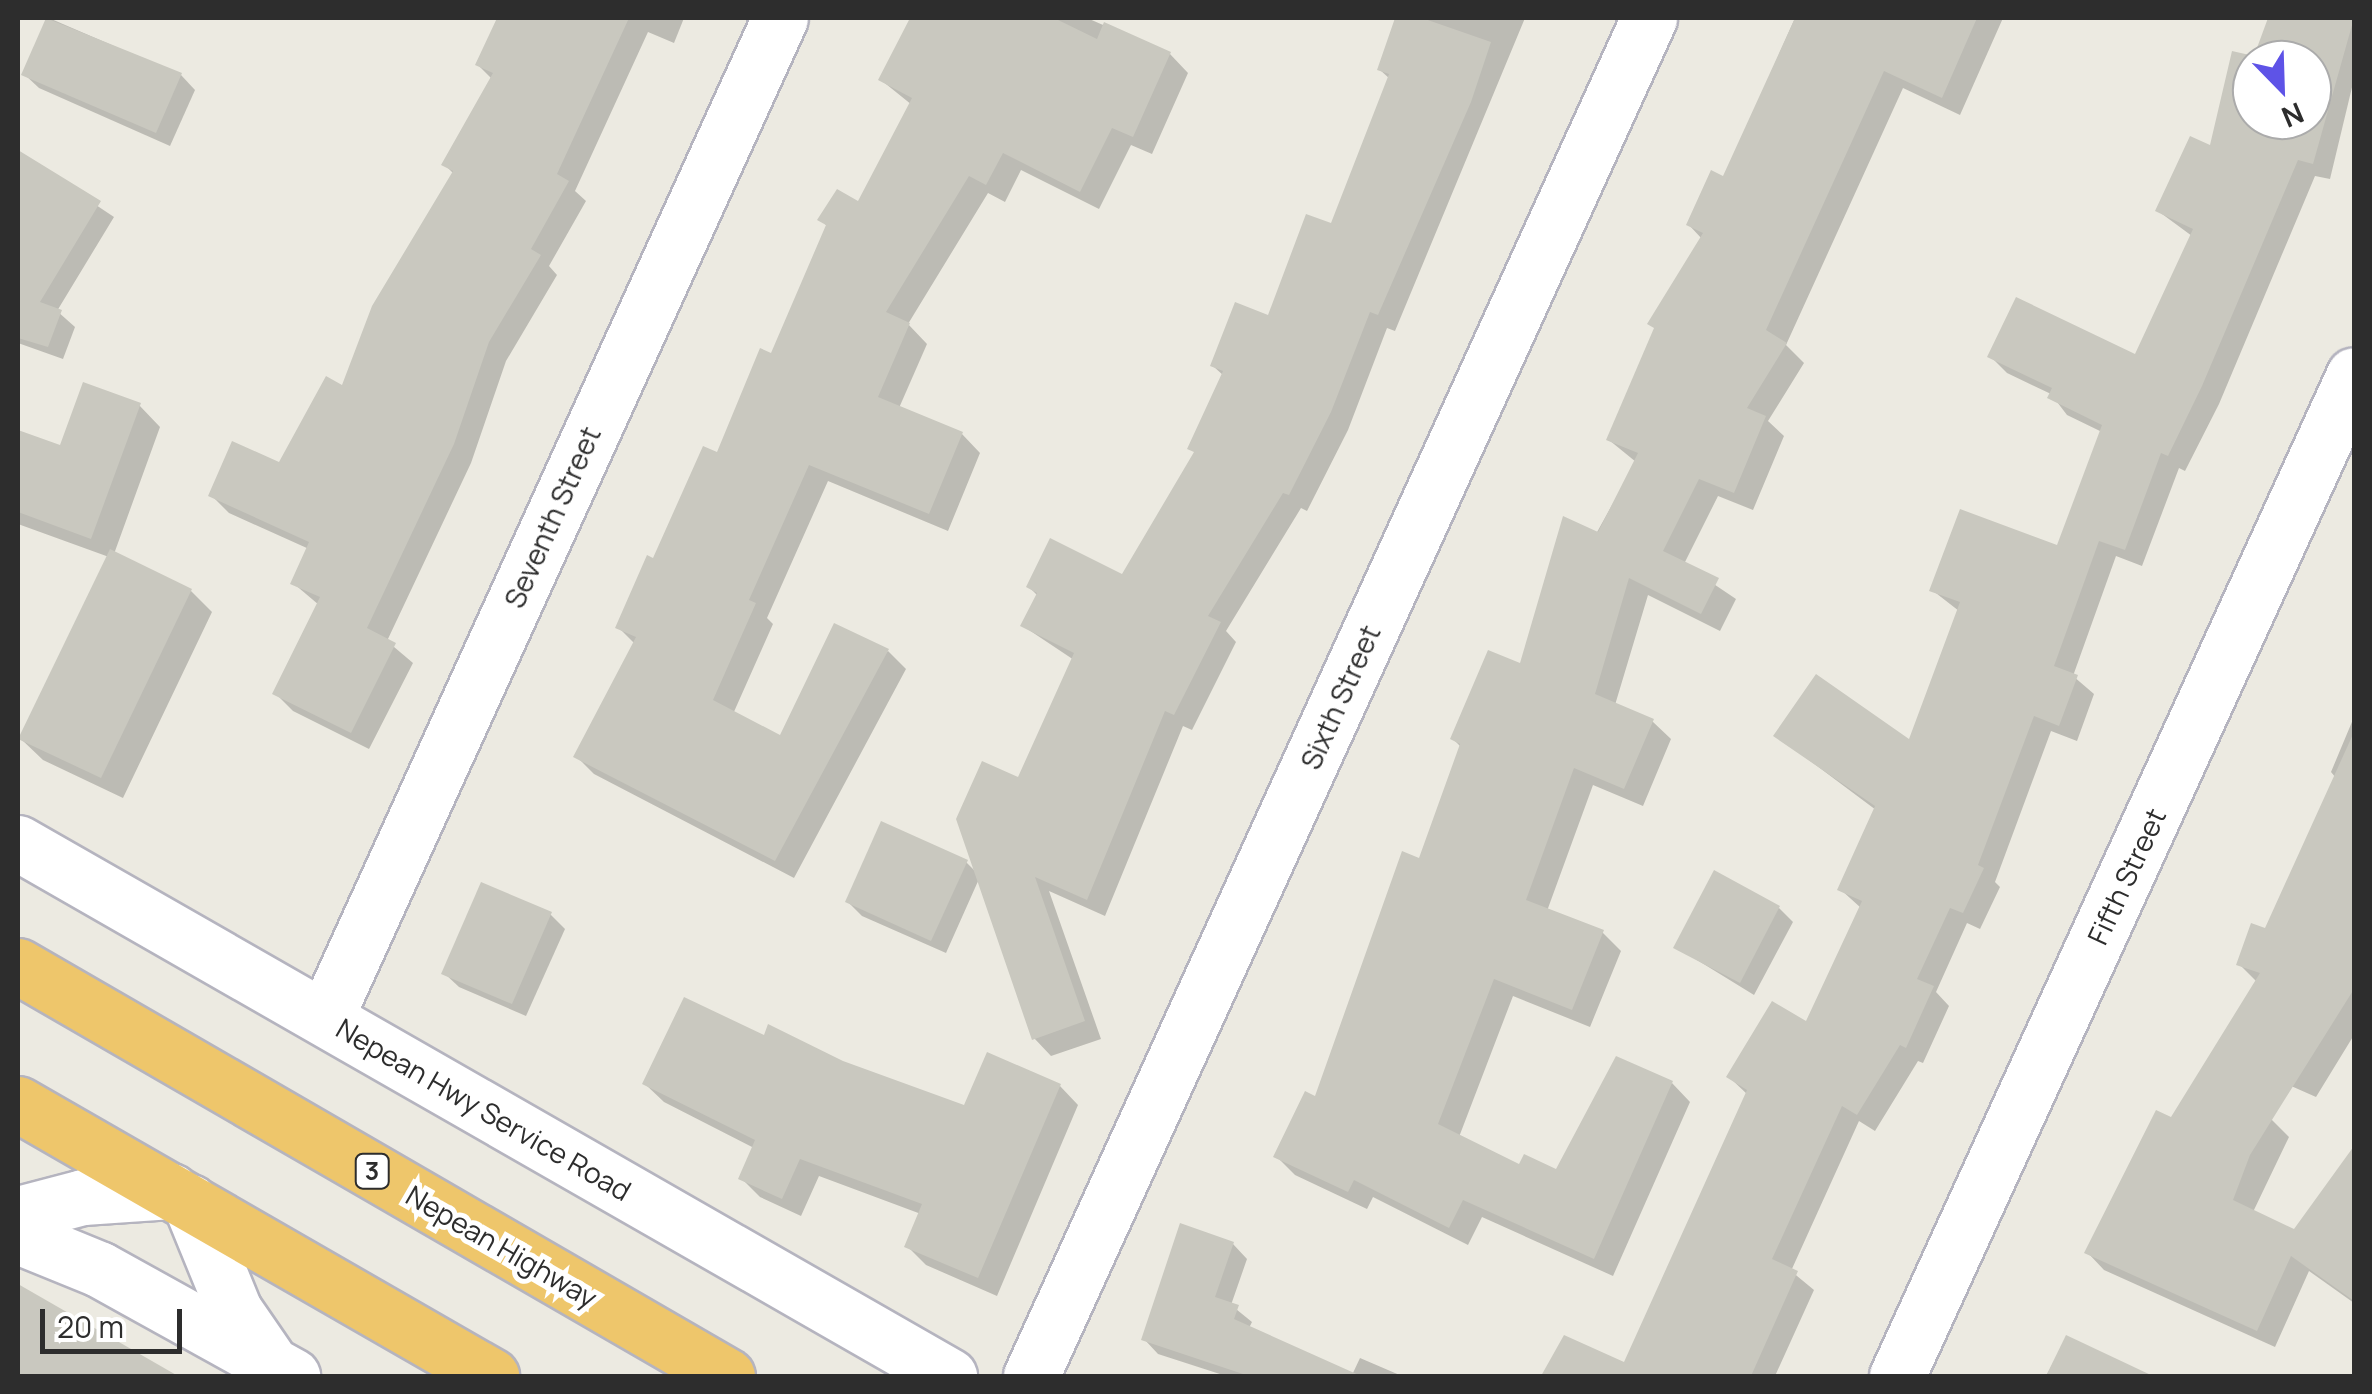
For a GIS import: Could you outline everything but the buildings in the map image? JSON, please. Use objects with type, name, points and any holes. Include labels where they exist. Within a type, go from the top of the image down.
[{"type":"highway","name":"Nepean Highway","points":[[18,966],[728,1376]]},
{"type":"highway","points":[[18,1104],[492,1376]]},
{"type":"street","name":"Seventh Street","points":[[326,1016],[780,18]]},
{"type":"street","name":"Sixth Street","points":[[1030,1376],[1648,18]]},
{"type":"street","name":"Fifth Street","points":[[1897,1376],[2354,375]]},
{"type":"street","name":"Nepean Hwy Service Road","points":[[18,843],[949,1376]]},
{"type":"street","points":[[18,1214],[83,1198],[180,1197],[234,1310],[286,1373]]},
{"type":"street","points":[[18,1236],[99,1269],[286,1373]]}]
